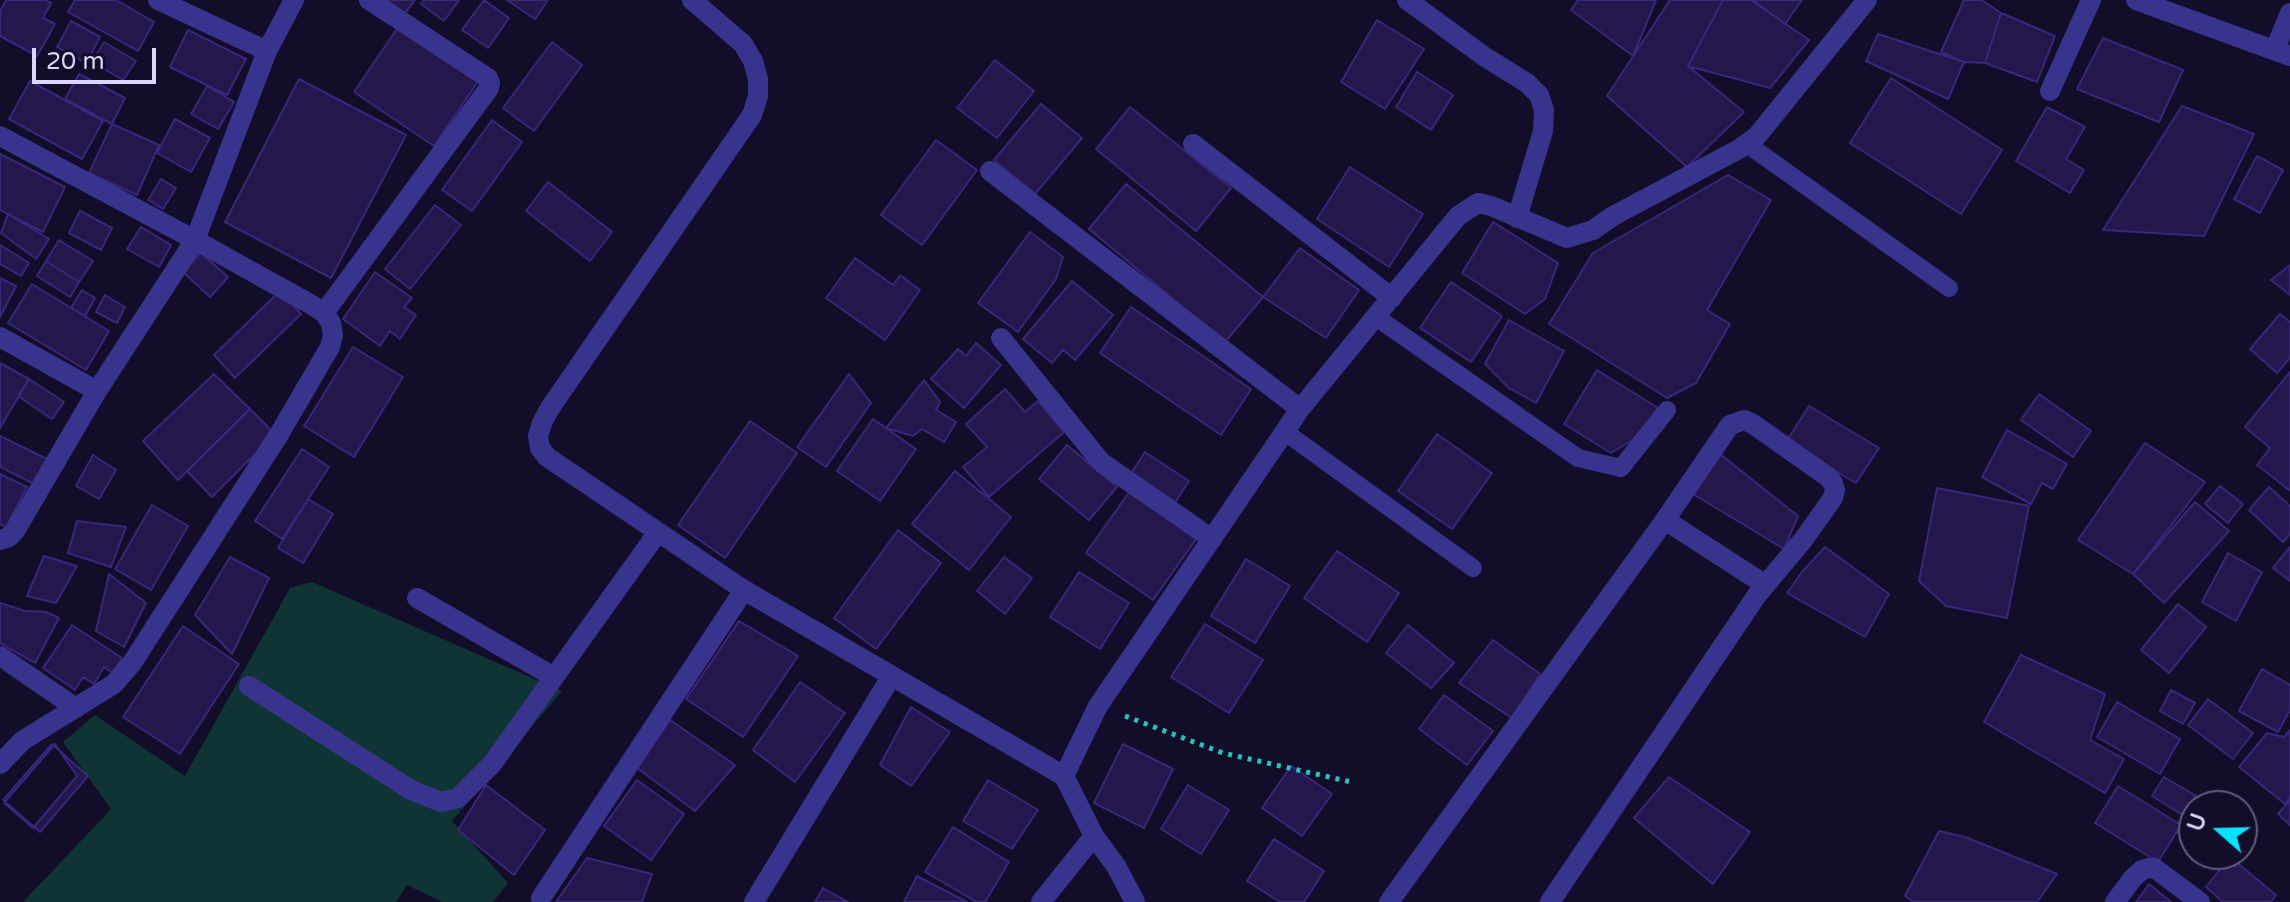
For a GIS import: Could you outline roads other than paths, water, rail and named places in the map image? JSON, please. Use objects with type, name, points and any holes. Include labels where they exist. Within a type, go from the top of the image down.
[{"type":"street","points":[[158,0],[267,51]]},
{"type":"street","points":[[0,540],[15,531],[97,391],[195,240],[267,51],[294,0]]},
{"type":"street","points":[[324,313],[490,83],[488,78],[369,0]]},
{"type":"street","points":[[692,0],[743,44],[753,61],[758,79],[758,96],[752,115],[550,408],[538,436],[540,448],[547,457],[744,590],[1064,776],[1094,836],[1116,866],[1135,902]]},
{"type":"street","points":[[1407,0],[1485,57],[1527,83],[1539,95],[1544,110],[1543,131],[1517,218]]},
{"type":"street","points":[[1064,776],[1098,706],[1300,409],[1458,216],[1478,203],[1567,238],[1593,230],[1757,136],[1867,0]]},
{"type":"street","points":[[2050,91],[2091,0]]},
{"type":"street","points":[[2136,0],[2161,5],[2283,52],[2290,13]]},
{"type":"street","points":[[0,136],[324,313],[331,323],[333,335],[330,347],[278,436],[132,663],[114,684],[22,741],[0,764]]},
{"type":"street","points":[[1193,144],[1392,298]]},
{"type":"street","points":[[990,171],[1300,409]]},
{"type":"street","points":[[0,337],[97,391]]},
{"type":"street","points":[[1001,338],[1101,462],[1212,539]]},
{"type":"street","points":[[1389,902],[1730,425],[1744,420],[1828,477],[1835,490],[1833,498],[1803,540],[1764,584],[1550,902]]},
{"type":"street","points":[[1665,520],[1764,584]]},
{"type":"street","points":[[249,686],[411,790],[441,802],[458,798],[492,764],[658,532]]},
{"type":"street","points":[[541,898],[744,590]]},
{"type":"street","points":[[417,598],[554,677]]},
{"type":"street","points":[[0,656],[76,708]]},
{"type":"street","points":[[754,902],[891,677]]},
{"type":"street","points":[[1041,902],[1094,836]]},
{"type":"street","points":[[2115,902],[2133,878],[2142,870],[2153,867],[2200,902]]},
{"type":"lane","points":[[1747,144],[1949,288]]},
{"type":"lane","points":[[1376,317],[1578,458],[1621,468],[1667,410]]},
{"type":"lane","points":[[1285,432],[1473,568]]}]
